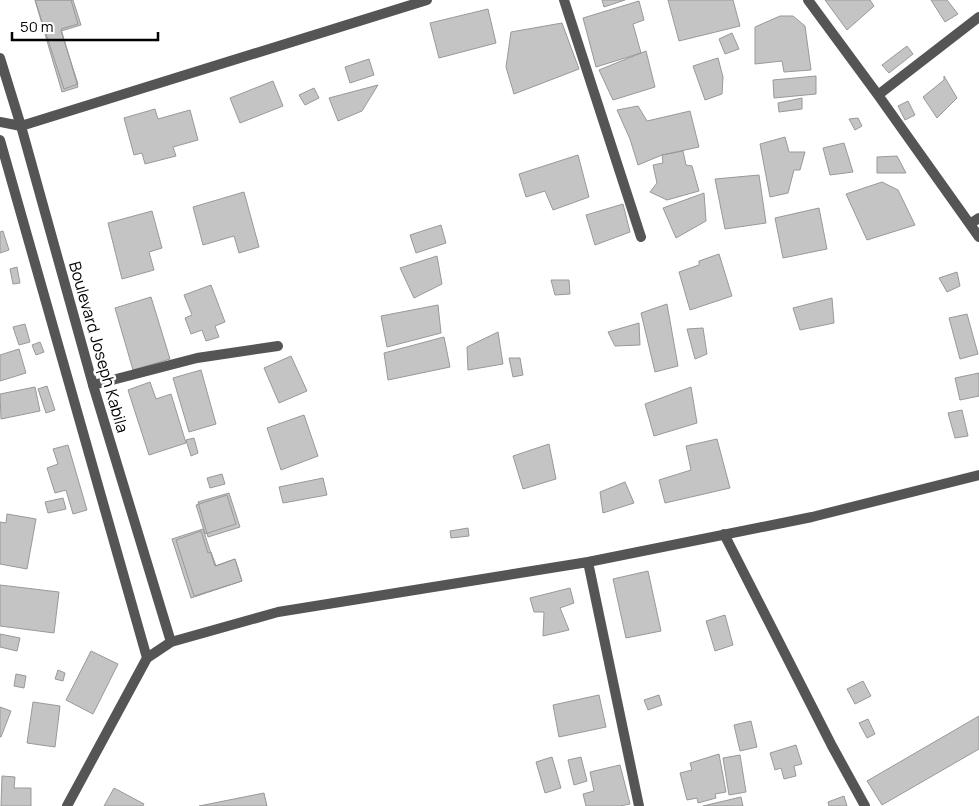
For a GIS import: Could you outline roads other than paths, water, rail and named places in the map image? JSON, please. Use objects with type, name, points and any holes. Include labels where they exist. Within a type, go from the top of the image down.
[{"type":"street","points":[[0,122],[21,126],[427,0]]},
{"type":"street","points":[[564,0],[641,237]]},
{"type":"street","points":[[808,0],[979,237]]},
{"type":"street","points":[[878,95],[979,17]]},
{"type":"street","name":"Boulevard Joseph Kabila","points":[[0,58],[21,126],[93,385],[171,642]]},
{"type":"street","points":[[0,140],[146,658]]},
{"type":"street","points":[[970,224],[979,218]]},
{"type":"street","points":[[93,385],[197,358],[278,346]]},
{"type":"street","points":[[67,806],[146,658],[171,642],[278,612],[588,562],[812,517],[979,475]]},
{"type":"street","points":[[724,534],[832,746],[865,806]]},
{"type":"street","points":[[588,562],[639,806]]}]
